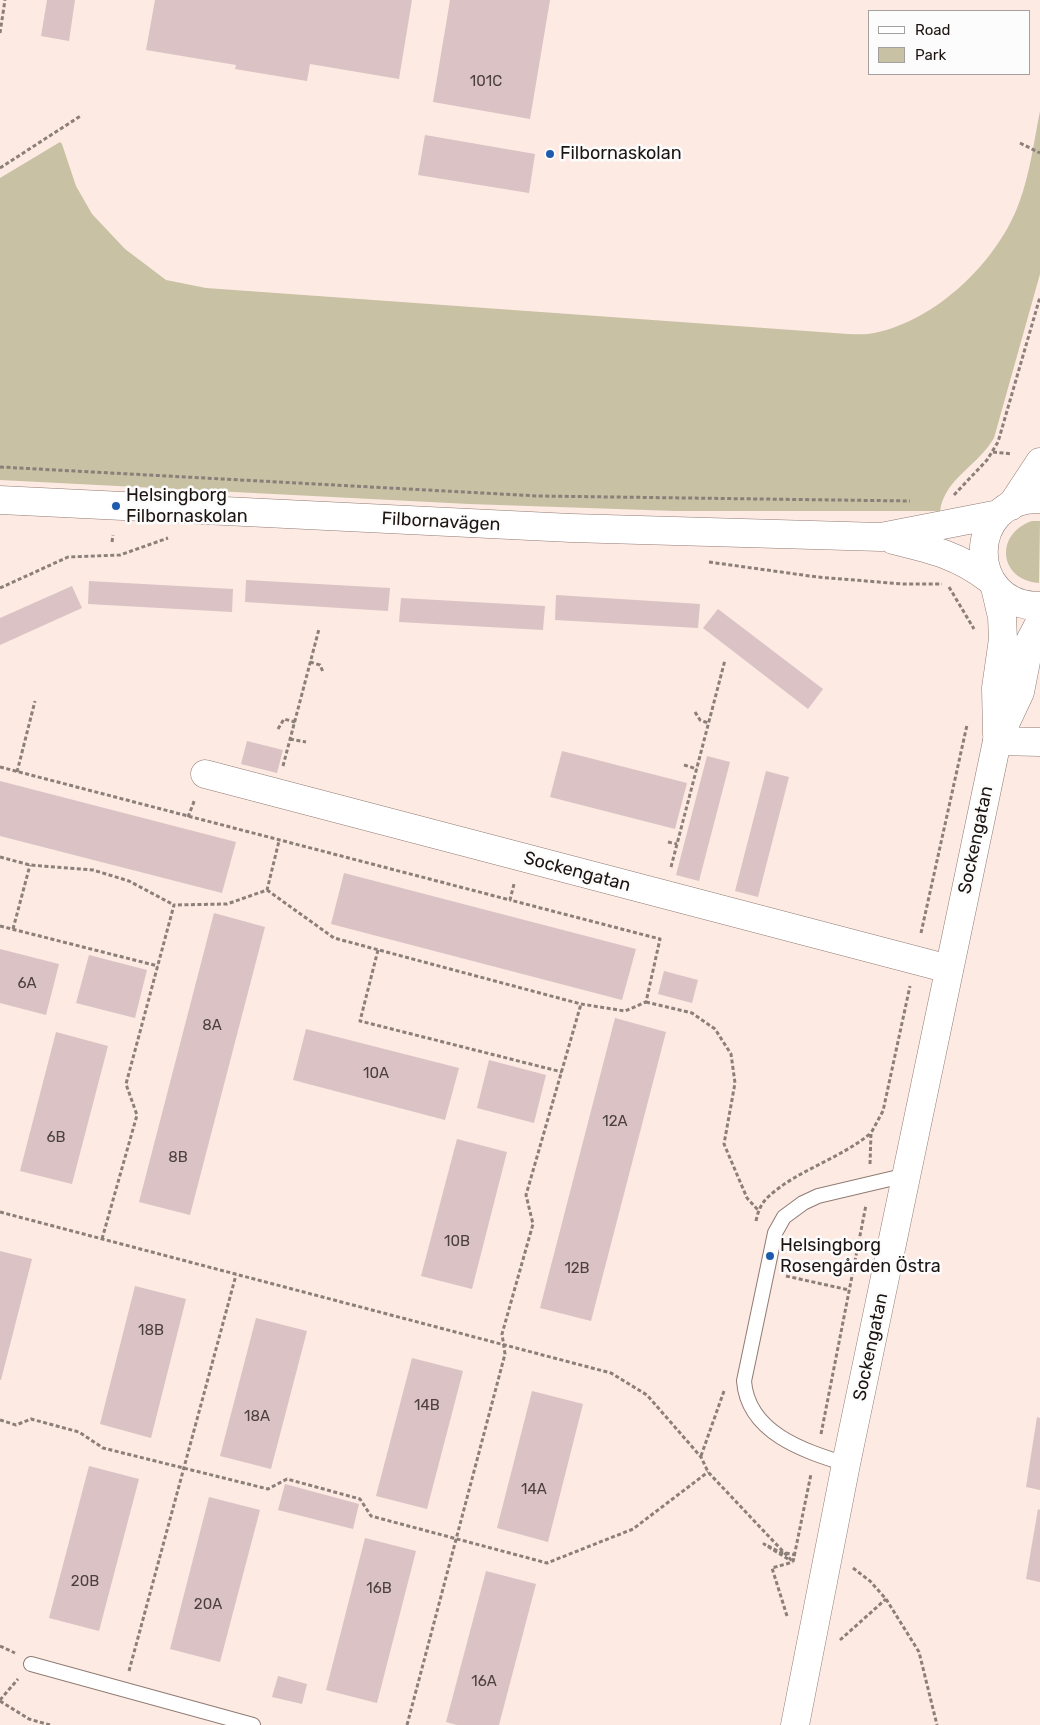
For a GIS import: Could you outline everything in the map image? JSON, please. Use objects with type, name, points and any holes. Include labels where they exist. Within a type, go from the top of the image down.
[{"type":"street","points":[[992,583],[983,562],[983,545],[988,528],[1005,510],[1040,462]]},
{"type":"street","name":"Filbornavägen","points":[[882,538],[950,526],[1005,510],[1024,500],[1040,499]]},
{"type":"street","name":"Filbornavägen","points":[[0,500],[572,528],[882,538],[948,554],[973,566],[1017,603],[1040,606]]},
{"type":"street","name":"Sockengatan","points":[[795,1725],[846,1464],[997,741],[996,688],[1003,639],[1002,617],[992,583]]},
{"type":"street","name":"Sockengatan","points":[[997,741],[1020,692],[1030,641],[1040,622]]},
{"type":"street","points":[[997,741],[1040,742]]},
{"type":"street","name":"Sockengatan","points":[[205,774],[949,969]]},
{"type":"lane","points":[[846,1464],[816,1455],[777,1436],[760,1420],[748,1402],[744,1381],[754,1329],[775,1234],[784,1217],[803,1203],[818,1196],[869,1186],[907,1175]]},
{"type":"lane","points":[[31,1664],[253,1725]]},
{"type":"path","points":[[0,33],[5,0]]},
{"type":"path","points":[[0,168],[82,115]]},
{"type":"path","points":[[1020,143],[1040,153]]},
{"type":"path","points":[[950,526],[950,501],[955,492],[987,460],[998,442],[1040,297]]},
{"type":"path","points":[[0,467],[538,496],[914,501]]},
{"type":"path","points":[[112,542],[113,535]]},
{"type":"path","points":[[0,588],[68,557],[120,555],[169,537]]},
{"type":"path","points":[[700,561],[817,577],[903,584],[947,584],[974,628],[975,635]]},
{"type":"path","points":[[276,793],[319,629]]},
{"type":"path","points":[[664,894],[725,660]]},
{"type":"path","points":[[310,662],[320,665],[323,672]]},
{"type":"path","points":[[17,772],[35,701]]},
{"type":"path","points":[[696,712],[700,720],[708,723]]},
{"type":"path","points":[[278,729],[284,719],[295,722]]},
{"type":"path","points":[[0,1212],[611,1373],[647,1394],[701,1457],[708,1472],[793,1562],[869,1186],[871,1133],[883,1111],[968,720]]},
{"type":"path","points":[[290,739],[306,742]]},
{"type":"path","points":[[684,765],[696,769]]},
{"type":"path","points":[[0,767],[660,939],[646,1002]]},
{"type":"path","points":[[267,890],[279,841]]},
{"type":"path","points":[[668,842],[677,844]]},
{"type":"path","points":[[0,857],[30,865],[94,870],[129,881],[174,905],[227,904],[267,890]]},
{"type":"path","points":[[510,900],[522,857]]},
{"type":"path","points":[[13,929],[30,865]]},
{"type":"path","points":[[267,890],[334,938],[582,1004],[625,1011],[646,1002],[692,1013],[715,1029],[731,1054],[735,1083],[724,1144],[747,1198],[758,1210]]},
{"type":"path","points":[[102,1239],[137,1116],[126,1084],[174,905]]},
{"type":"path","points":[[0,926],[158,966]]},
{"type":"path","points":[[378,950],[360,1021],[562,1072]]},
{"type":"path","points":[[407,1725],[505,1354],[502,1334],[533,1224],[526,1195],[582,1004]]},
{"type":"path","points":[[124,1688],[182,1468],[236,1275]]},
{"type":"path","points":[[786,1276],[849,1290]]},
{"type":"path","points":[[0,1420],[16,1425],[31,1419],[79,1432],[103,1448],[268,1490],[286,1479],[360,1499],[371,1516],[547,1563],[634,1529],[708,1472]]},
{"type":"path","points":[[838,1642],[886,1599],[919,1652],[937,1725]]},
{"type":"path","points":[[31,1664],[0,1700],[29,1719],[50,1725]]},
{"type":"green space","points":[[1040,111],[1040,274],[994,438],[980,457],[948,490],[940,511],[676,511],[469,504],[0,480],[0,178],[60,142],[76,186],[92,214],[125,249],[166,280],[206,288],[864,334],[897,326],[920,316],[942,302],[962,285],[996,246],[1009,225],[1023,192]]},
{"type":"green space","points":[[1032,521],[1040,521],[1039,583],[1026,580],[1016,574],[1009,565],[1006,556],[1011,536],[1020,527]]},
{"type":"building","points":[[47,0],[75,0],[69,41],[41,36]]},
{"type":"building","points":[[155,0],[412,0],[399,79],[310,64],[307,81],[235,69],[236,65],[146,50]]},
{"type":"building","points":[[450,0],[550,0],[530,119],[433,102]]},
{"type":"building","points":[[425,135],[535,154],[529,193],[418,175]]},
{"type":"building","points":[[246,580],[390,588],[388,611],[245,602]]},
{"type":"building","points":[[89,581],[233,589],[232,612],[88,604]]},
{"type":"building","points":[[72,586],[82,608],[0,645],[0,618]]},
{"type":"building","points":[[556,595],[700,604],[698,628],[555,620]]},
{"type":"building","points":[[401,598],[545,606],[543,630],[399,622]]},
{"type":"building","points":[[718,609],[823,689],[808,709],[703,628]]},
{"type":"building","points":[[247,741],[283,750],[277,773],[241,764]]},
{"type":"building","points":[[562,751],[687,783],[675,829],[550,797]]},
{"type":"building","points":[[707,756],[730,762],[699,881],[676,875]]},
{"type":"building","points":[[766,771],[789,777],[758,897],[735,891]]},
{"type":"building","points":[[0,781],[236,842],[222,893],[0,836]]},
{"type":"building","points":[[344,873],[636,949],[622,1000],[331,924]]},
{"type":"building","points":[[214,913],[265,927],[190,1215],[139,1202]]},
{"type":"building","points":[[0,949],[59,964],[46,1015],[0,1003]]},
{"type":"building","points":[[89,955],[147,970],[135,1018],[76,1003]]},
{"type":"building","points":[[664,971],[698,980],[692,1003],[658,994]]},
{"type":"building","points":[[615,1018],[666,1032],[591,1321],[540,1308]]},
{"type":"building","points":[[306,1029],[459,1068],[445,1120],[293,1080]]},
{"type":"building","points":[[56,1032],[108,1046],[72,1184],[20,1171]]},
{"type":"building","points":[[489,1060],[546,1075],[534,1123],[477,1108]]},
{"type":"building","points":[[457,1139],[507,1152],[472,1289],[421,1276]]},
{"type":"building","points":[[0,1251],[32,1259],[1,1380],[0,1380]]},
{"type":"building","points":[[135,1286],[186,1299],[151,1438],[100,1424]]},
{"type":"building","points":[[256,1318],[307,1331],[271,1469],[220,1456]]},
{"type":"building","points":[[412,1358],[463,1371],[427,1509],[376,1496]]},
{"type":"building","points":[[532,1391],[583,1404],[548,1542],[497,1528]]},
{"type":"building","points":[[1037,1417],[1040,1418],[1040,1490],[1026,1487]]},
{"type":"building","points":[[89,1466],[139,1479],[99,1631],[49,1618]]},
{"type":"building","points":[[285,1484],[359,1504],[353,1529],[278,1510]]},
{"type":"building","points":[[209,1497],[260,1510],[220,1662],[170,1649]]},
{"type":"building","points":[[1038,1509],[1040,1510],[1040,1582],[1026,1579]]},
{"type":"building","points":[[365,1538],[416,1551],[377,1703],[326,1690]]},
{"type":"building","points":[[486,1571],[536,1584],[499,1725],[457,1725],[446,1722]]},
{"type":"building","points":[[278,1676],[307,1684],[302,1704],[272,1697]]},
{"type":"place","name":"Filbornaskolan","points":[[550,154]]},
{"type":"place","name":"Helsingborg Filbornaskolan","points":[[116,506]]},
{"type":"place","name":"Helsingborg Rosengården Östra","points":[[770,1256]]}]
